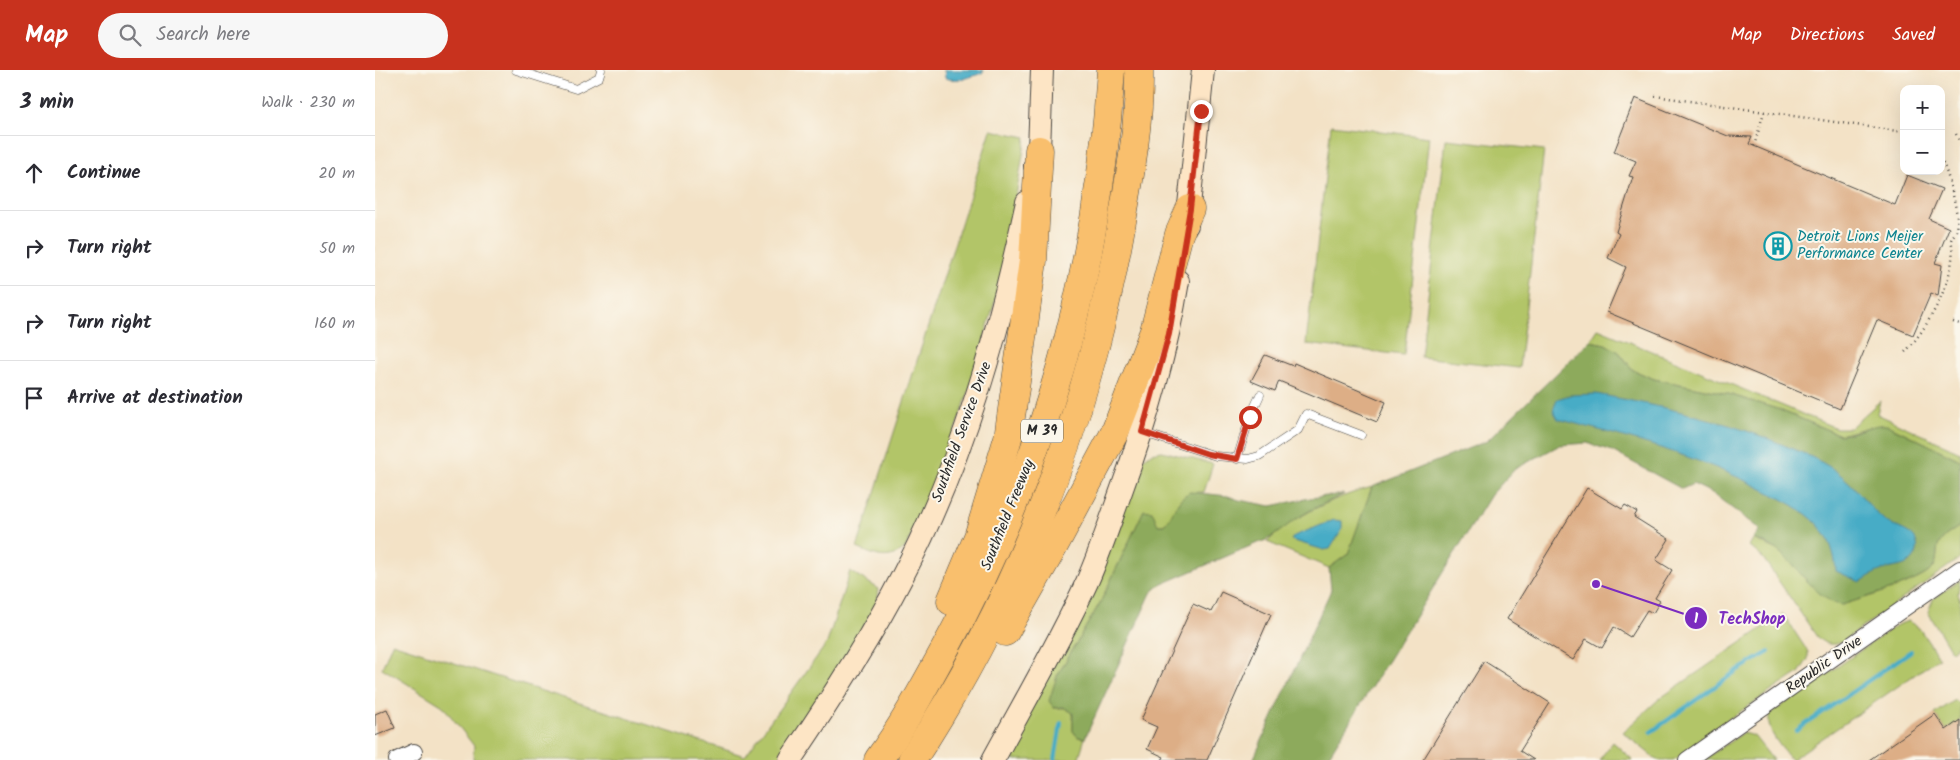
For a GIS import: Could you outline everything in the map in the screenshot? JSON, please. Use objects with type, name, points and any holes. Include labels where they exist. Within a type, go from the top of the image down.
[{"type":"highway","name":"Southfield Freeway","points":[[878,760],[927,683],[993,557],[1038,443],[1072,326],[1087,258],[1106,138],[1111,70]]},
{"type":"highway","name":"Southfield Freeway","points":[[911,760],[960,681],[1017,570],[1064,454],[1099,334],[1123,220],[1136,118],[1139,70]]},
{"type":"highway","points":[[862,760],[941,623],[969,559],[992,496],[1008,438],[1025,323],[1033,261],[1039,150]]},
{"type":"highway","points":[[929,760],[1054,546],[1115,432],[1154,331],[1179,234],[1190,209]]},
{"type":"main road","name":"Southfield Service Drive","points":[[789,760],[831,699],[903,577],[941,492],[977,397],[1010,284],[1039,150],[1042,70]]},
{"type":"main road","points":[[993,760],[1059,640],[1087,581],[1142,432],[1169,334],[1190,209],[1203,70]]},
{"type":"street","name":"Republic Drive","points":[[1687,760],[1960,569]]},
{"type":"street","points":[[397,760],[414,752]]},
{"type":"lane","points":[[516,70],[576,89],[599,77],[601,70]]},
{"type":"lane","points":[[1237,459],[1250,417],[1261,395]]},
{"type":"lane","points":[[1142,432],[1208,454],[1237,459],[1259,456],[1298,430],[1306,414],[1361,435]]},
{"type":"path","points":[[1655,96],[1900,131]]},
{"type":"path","points":[[1754,146],[1763,112]]},
{"type":"path","points":[[1956,134],[1960,142]]},
{"type":"path","points":[[1905,352],[1932,319],[1946,291],[1954,263],[1955,248],[1951,240],[1957,230],[1957,214],[1951,182],[1945,168]]},
{"type":"path","points":[[1953,322],[1960,324]]},
{"type":"green space","points":[[1331,125],[1429,137],[1404,355],[1306,344]]},
{"type":"green space","points":[[991,130],[1026,137],[1003,273],[971,386],[943,463],[905,549],[887,557],[876,555],[857,548]]},
{"type":"green space","points":[[1446,139],[1544,150],[1519,368],[1421,357]]},
{"type":"green space","points":[[1598,329],[1836,428],[1850,428],[1880,401],[1877,414],[1960,452],[1960,460],[1894,428],[1865,428],[1840,435],[1777,409],[1725,393],[1654,379],[1633,370],[1619,352],[1605,344],[1590,341]]},
{"type":"green space","points":[[1590,341],[1605,344],[1619,352],[1633,370],[1654,379],[1725,393],[1777,409],[1840,435],[1875,426],[1887,425],[1960,460],[1960,526],[1941,541],[1934,566],[1926,574],[1904,585],[1842,605],[1833,603],[1825,598],[1775,549],[1753,539],[1759,531],[1758,528],[1712,493],[1693,484],[1682,489],[1612,451],[1587,443],[1560,445],[1515,469],[1491,495],[1326,760],[1253,760],[1331,590],[1329,568],[1348,554],[1372,487],[1487,441]]},
{"type":"green space","points":[[1162,451],[1213,464],[1204,492],[1194,493],[1182,498],[1164,525],[1158,525],[1144,510],[1100,603],[1057,676],[1054,708],[1068,708],[1073,713],[1073,731],[1078,737],[1085,738],[1078,760],[1003,760],[1142,460],[1151,453]]},
{"type":"green space","points":[[1372,487],[1348,554],[1329,568],[1267,542],[1291,523],[1316,508],[1343,496]]},
{"type":"green space","points":[[1190,492],[1228,496],[1271,506],[1310,498],[1344,494],[1306,513],[1268,539],[1160,585],[1151,593],[1085,738],[1078,737],[1073,731],[1073,713],[1063,707],[1054,708],[1049,701],[1057,676],[1100,603],[1144,510],[1152,511],[1158,525],[1164,525],[1181,499]]},
{"type":"green space","points":[[1960,526],[1960,558],[1842,642],[1835,644],[1823,642],[1817,637],[1763,558],[1749,546],[1753,539],[1776,549],[1842,605],[1904,585],[1926,574],[1934,566],[1941,541]]},
{"type":"green space","points":[[850,571],[879,589],[877,604],[810,716],[779,760],[473,760],[474,746],[443,706],[382,668],[392,643],[745,756],[827,643]]},
{"type":"green space","points":[[1960,580],[1958,594],[1960,601],[1960,643],[1951,651],[1928,612],[1933,599]]},
{"type":"green space","points":[[1783,614],[1808,652],[1808,659],[1799,673],[1706,734],[1673,760],[1657,760],[1623,732],[1659,699]]},
{"type":"green space","points":[[1908,621],[1919,628],[1939,658],[1791,760],[1769,726],[1770,714],[1897,625]]},
{"type":"green space","points":[[1955,700],[1960,705],[1960,720],[1946,730],[1935,714]]},
{"type":"green space","points":[[1743,733],[1754,736],[1773,760],[1703,760]]},
{"type":"green space","points":[[1613,742],[1633,760],[1599,760]]},
{"type":"water","points":[[944,70],[984,70],[982,73],[973,76],[954,79],[945,78]]},
{"type":"water","points":[[1596,394],[1716,421],[1763,437],[1815,459],[1836,471],[1848,481],[1884,520],[1911,535],[1917,544],[1915,557],[1907,564],[1885,569],[1860,582],[1836,571],[1831,546],[1826,535],[1807,514],[1786,501],[1739,478],[1689,458],[1558,419],[1553,410],[1557,399],[1570,395]]},
{"type":"water","points":[[1334,520],[1342,521],[1342,530],[1330,549],[1324,550],[1291,540],[1294,536]]},
{"type":"building","name":"Detroit Lions Meijer Performance Center","points":[[1635,98],[1728,136],[1752,137],[1749,144],[1895,205],[1907,175],[1942,189],[1929,219],[1949,228],[1935,263],[1942,265],[1938,296],[1931,293],[1913,335],[1877,320],[1840,409],[1607,312],[1626,267],[1608,258],[1619,234],[1616,232],[1633,177],[1629,176],[1636,161],[1614,152]]},
{"type":"building","points":[[1265,355],[1293,366],[1294,363],[1386,402],[1377,422],[1279,381],[1275,391],[1251,381]]},
{"type":"building","points":[[1587,488],[1622,509],[1625,505],[1637,512],[1634,517],[1669,539],[1656,560],[1672,570],[1655,598],[1660,601],[1653,613],[1647,610],[1630,637],[1614,627],[1602,648],[1586,639],[1573,660],[1507,619]]},
{"type":"building","points":[[1221,592],[1271,614],[1207,760],[1162,760],[1164,757],[1147,749],[1157,727],[1141,720],[1193,604],[1211,612]]},
{"type":"building","points":[[1484,661],[1550,703],[1520,751],[1534,760],[1423,760]]},
{"type":"building","points":[[387,709],[395,728],[375,736],[375,714]]},
{"type":"building","points":[[1935,714],[1946,730],[1960,720],[1960,760],[1869,760]]},
{"type":"waterway","points":[[1796,731],[1911,651]]},
{"type":"waterway","points":[[1651,732],[1738,670],[1769,652]]},
{"type":"waterway","points":[[1055,760],[1061,723]]},
{"type":"place","name":"Detroit Lions Meijer Performance Center","points":[[1778,246]]},
{"type":"place","name":"TechShop","points":[[1596,584]]},
{"type":"route","points":[[1201,111],[1190,209],[1169,334],[1142,432],[1208,454],[1227,459],[1237,459],[1250,417]]}]
